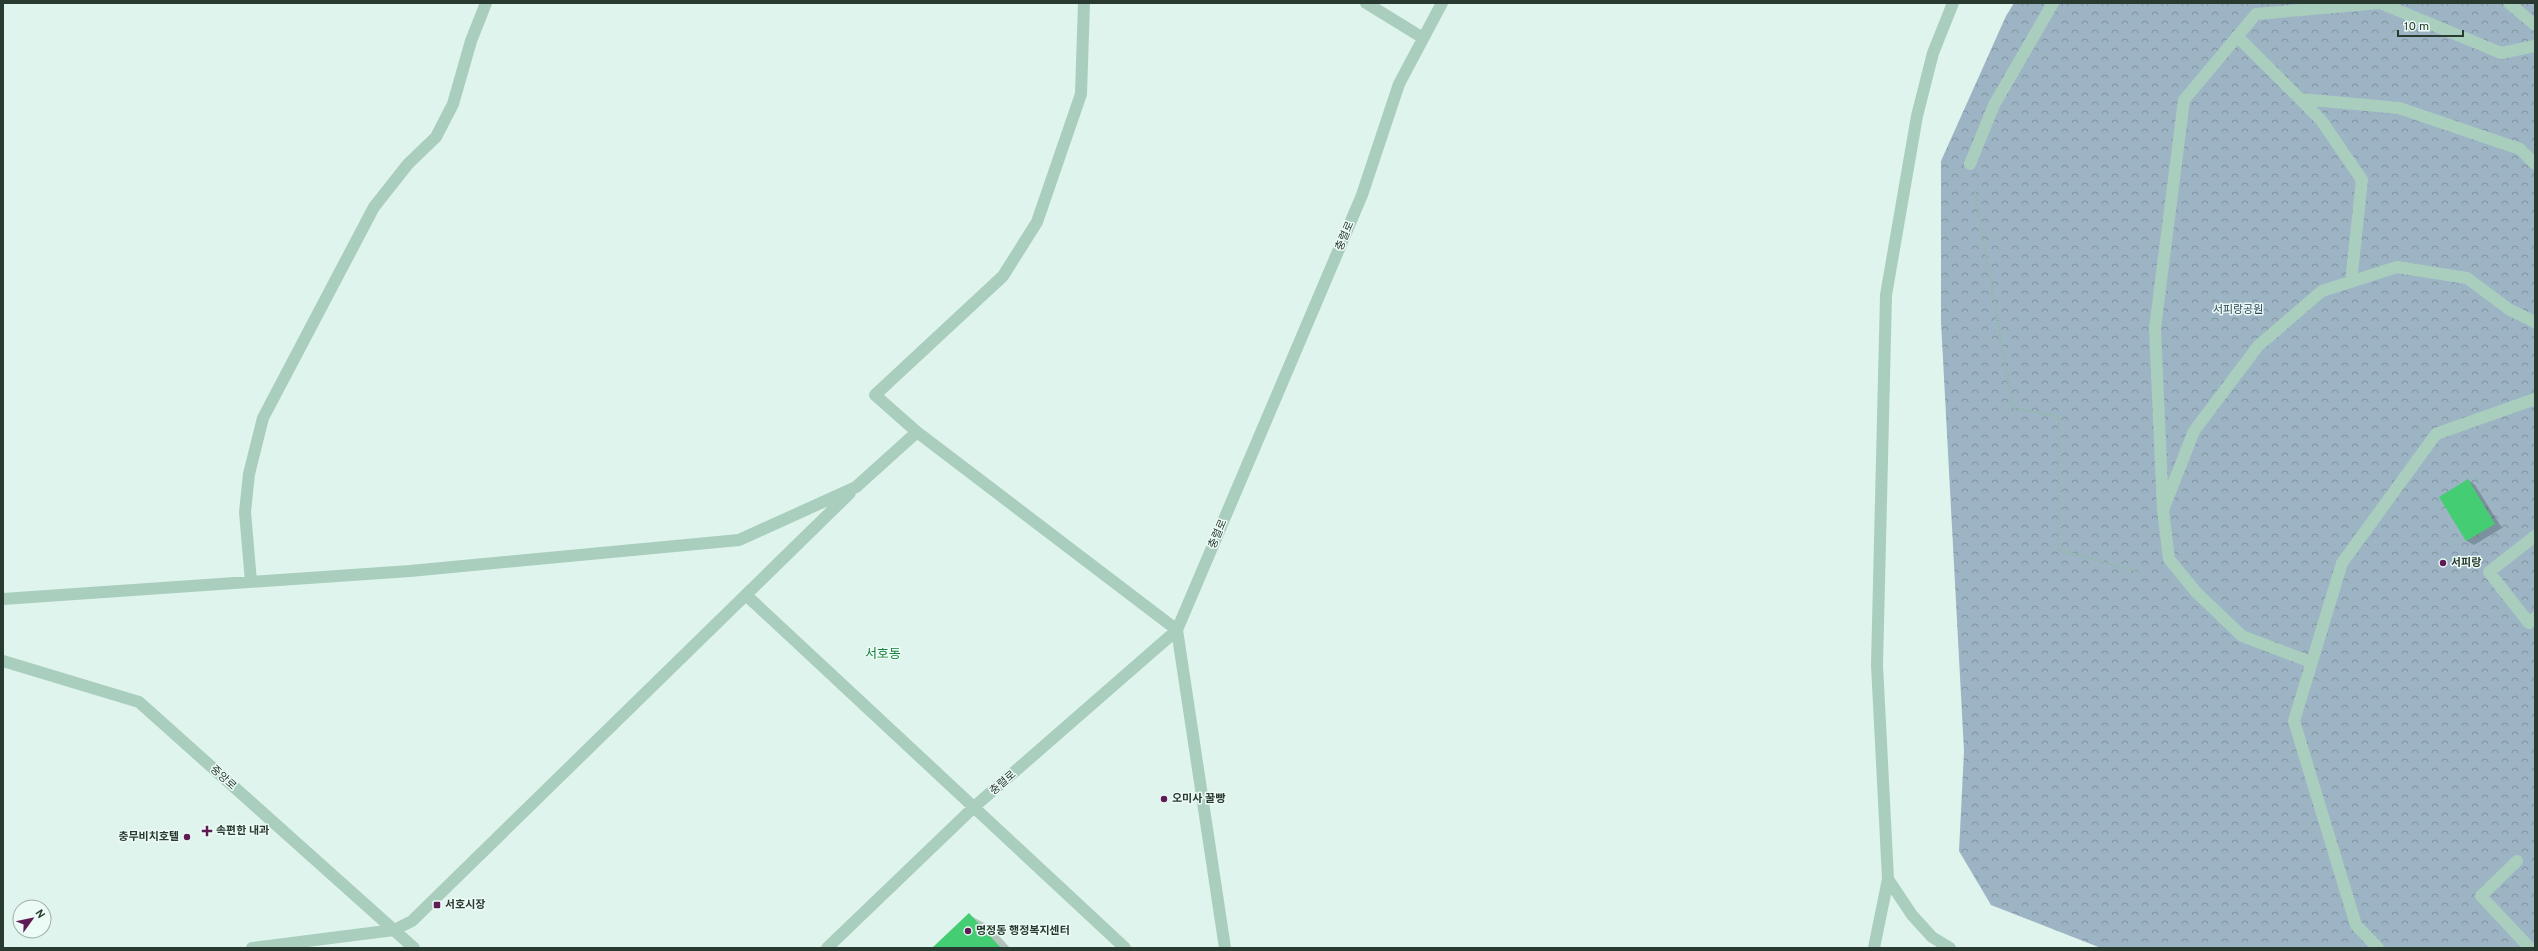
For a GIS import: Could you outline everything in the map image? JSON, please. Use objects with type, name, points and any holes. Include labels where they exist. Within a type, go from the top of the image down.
[{"type":"street","points":[[251,582],[245,512],[249,474],[263,418],[374,207],[408,164],[436,137],[450,111],[471,40],[486,3]]},
{"type":"street","points":[[1084,3],[1081,94],[1037,222],[1003,276],[875,395],[917,432],[1177,630],[1225,948]]},
{"type":"street","points":[[1366,3],[1423,38]]},
{"type":"street","name":"충렬로","points":[[827,948],[974,807],[1177,630],[1362,195],[1399,84],[1442,3]]},
{"type":"street","points":[[1874,948],[1888,879],[1883,820],[1877,665],[1886,294],[1917,116],[1933,53],[1953,3]]},
{"type":"street","points":[[1970,164],[1994,105],[2053,3]]},
{"type":"street","points":[[2311,662],[2242,636],[2196,592],[2169,559],[2163,510],[2155,328],[2184,100],[2256,14],[2380,3],[2501,54],[2535,46]]},
{"type":"street","points":[[2509,3],[2535,25]]},
{"type":"street","points":[[2237,36],[2321,120],[2362,180],[2351,282]]},
{"type":"street","points":[[2300,99],[2399,108],[2520,149],[2535,164]]},
{"type":"street","points":[[2163,510],[2194,432],[2258,346],[2322,291],[2397,267],[2467,278],[2510,310],[2535,322]]},
{"type":"street","points":[[2378,948],[2356,925],[2294,721],[2342,563],[2436,434],[2535,399]]},
{"type":"street","points":[[252,948],[394,930],[412,921],[856,487],[917,432]]},
{"type":"street","points":[[3,600],[410,571],[740,540],[856,487]]},
{"type":"street","points":[[2535,536],[2489,572],[2529,623],[2535,618]]},
{"type":"street","points":[[746,595],[1125,948]]},
{"type":"street","name":"중앙로","points":[[3,661],[139,702],[414,948]]},
{"type":"street","points":[[2517,861],[2481,896],[2530,948]]},
{"type":"street","points":[[1888,879],[1912,915],[1932,937],[1950,948]]},
{"type":"path","points":[[1970,164],[2012,408],[2059,416],[2058,550],[2137,571],[2169,559]]},
{"type":"green space","name":"서피랑공원","points":[[2014,3],[2535,3],[2535,948],[2101,948],[1991,905],[1959,851],[1964,751],[1941,322],[1941,161],[2006,16]]},
{"type":"building","points":[[2468,479],[2495,524],[2466,541],[2439,497]]},
{"type":"building","name":"명정동 행정복지센터","points":[[969,913],[1001,948],[932,948]]},
{"type":"place","name":"서피랑","points":[[2443,563]]},
{"type":"place","name":"오미사 꿀빵","points":[[1164,799]]},
{"type":"place","name":"속편한 내과","points":[[207,831]]},
{"type":"place","name":"충무비치호텔","points":[[187,837]]},
{"type":"place","name":"서호시장","points":[[437,905]]},
{"type":"place","name":"명정동 행정복지센터","points":[[968,931]]},
{"type":"district","name":"서호동","points":[[883,655]]}]
